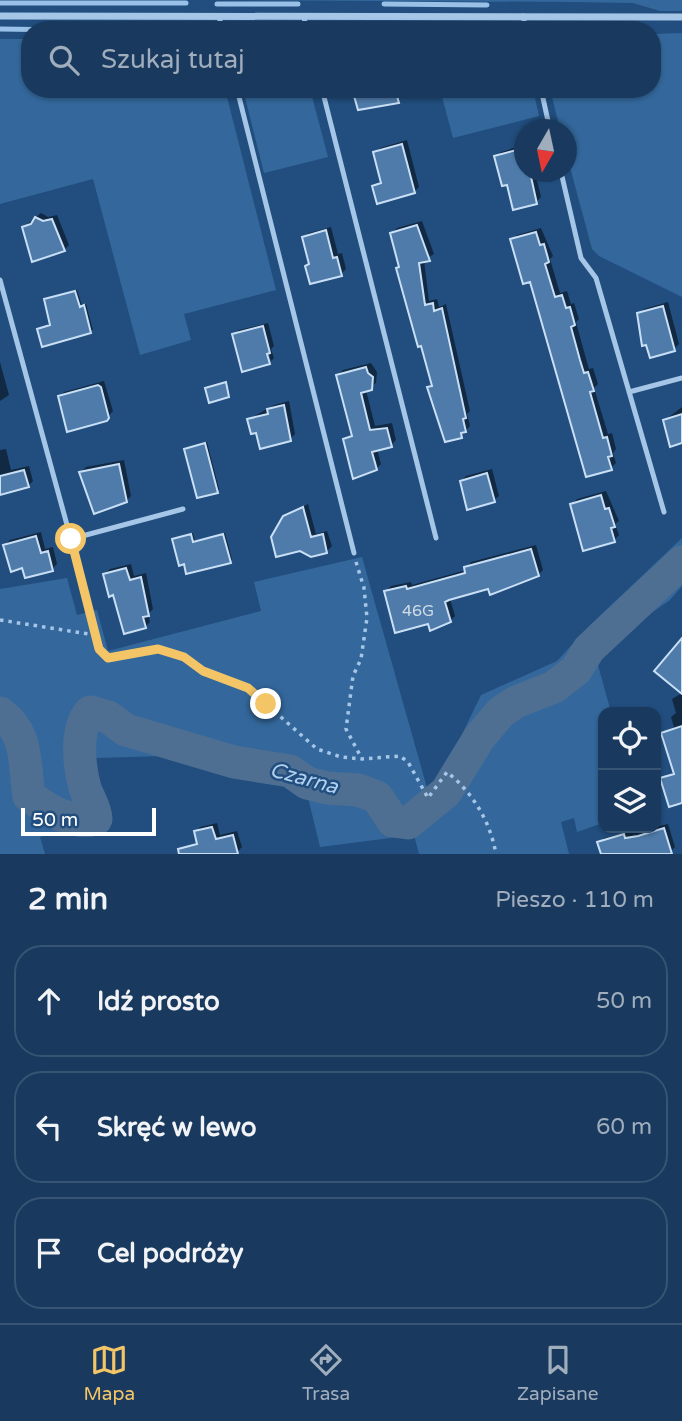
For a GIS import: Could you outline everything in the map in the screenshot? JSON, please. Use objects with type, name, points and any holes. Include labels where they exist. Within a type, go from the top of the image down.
[{"type":"street","points":[[0,16],[682,17]]},
{"type":"lane","points":[[219,16],[220,21]]},
{"type":"lane","points":[[523,16],[524,21]]},
{"type":"lane","points":[[239,98],[354,553]]},
{"type":"lane","points":[[324,98],[436,538]]},
{"type":"lane","points":[[543,98],[548,119]]},
{"type":"lane","points":[[563,182],[581,257],[596,278],[664,512]]},
{"type":"lane","points":[[0,280],[90,609]]},
{"type":"lane","points":[[629,392],[682,378]]},
{"type":"lane","points":[[71,539],[183,509]]},
{"type":"path","points":[[354,553],[364,588],[367,618],[361,659],[353,676],[346,729],[362,759]]},
{"type":"path","points":[[90,609],[99,649],[108,658],[158,649],[184,657],[203,671],[248,688],[317,749],[341,757],[362,759],[400,755],[408,762],[428,798],[447,772],[470,791],[486,824],[496,854]]},
{"type":"path","points":[[0,620],[95,635]]},
{"type":"shaded area","points":[[219,0],[682,0],[682,11],[660,11],[633,3]]},
{"type":"shaded area","points":[[682,33],[682,297],[599,256],[592,249],[574,182],[577,182],[577,119],[558,119],[552,98],[661,98],[661,34]]},
{"type":"shaded area","points":[[0,39],[21,39],[21,98],[227,98],[276,290],[184,314],[191,340],[140,355],[93,179],[0,204]]},
{"type":"shaded area","points":[[245,98],[312,98],[328,157],[264,173]]},
{"type":"shaded area","points":[[442,98],[535,98],[539,116],[514,119],[514,122],[453,138]]},
{"type":"shaded area","points":[[682,538],[682,586],[670,600],[634,625],[596,658],[610,707],[598,707],[598,825],[577,832],[574,818],[561,822],[569,854],[419,854],[414,835],[320,847],[305,785],[165,756],[94,758],[100,798],[110,817],[40,837],[45,854],[0,854],[0,589],[67,578],[77,615],[97,610],[108,651],[261,611],[254,582],[362,557],[429,795],[441,778],[481,695],[557,661],[589,626]]},
{"type":"building","points":[[355,98],[398,98],[399,103],[358,110]]},
{"type":"building","points":[[402,144],[415,193],[377,204],[372,186],[381,183],[373,152]]},
{"type":"building","points":[[514,151],[514,182],[532,182],[537,204],[513,210],[507,185],[502,186],[494,156]]},
{"type":"building","points":[[35,217],[43,221],[52,219],[65,251],[32,262],[22,227],[31,224]]},
{"type":"building","points":[[417,225],[430,261],[419,263],[425,305],[433,303],[434,311],[442,308],[466,418],[463,419],[466,432],[461,433],[462,438],[445,442],[427,387],[432,386],[396,268],[399,267],[390,233]]},
{"type":"building","points":[[326,230],[333,258],[337,257],[342,276],[310,284],[305,266],[309,264],[302,237]]},
{"type":"building","points":[[536,232],[540,245],[544,244],[549,262],[545,264],[555,297],[562,295],[566,308],[570,307],[575,325],[571,327],[580,360],[584,373],[588,372],[594,391],[590,392],[603,438],[607,437],[612,456],[608,457],[612,470],[586,477],[530,282],[523,284],[510,239]]},
{"type":"building","points":[[75,291],[80,307],[84,305],[91,333],[42,347],[37,329],[50,325],[44,299]]},
{"type":"building","points":[[663,306],[675,351],[650,358],[646,345],[642,346],[637,313]]},
{"type":"building","points":[[263,326],[270,364],[242,372],[232,334]]},
{"type":"building","points":[[366,367],[373,377],[372,390],[361,393],[370,430],[387,428],[392,447],[372,452],[377,470],[353,479],[343,439],[352,436],[336,375]]},
{"type":"building","points":[[226,382],[229,397],[209,403],[205,388]]},
{"type":"building","points":[[98,385],[101,387],[109,418],[107,421],[67,432],[58,396]]},
{"type":"building","points":[[284,405],[291,441],[260,449],[256,433],[251,434],[247,419],[268,414],[267,409]]},
{"type":"building","points":[[682,414],[682,443],[670,447],[663,420]]},
{"type":"building","points":[[205,443],[218,493],[197,498],[184,449]]},
{"type":"building","points":[[119,464],[127,502],[94,514],[79,472]]},
{"type":"building","points":[[24,470],[29,487],[0,495],[0,476]]},
{"type":"building","points":[[487,473],[495,502],[467,510],[460,481]]},
{"type":"building","points":[[601,495],[605,509],[609,508],[615,527],[611,528],[615,542],[583,551],[570,504]]},
{"type":"building","points":[[303,507],[311,537],[323,534],[327,553],[311,557],[300,551],[276,557],[271,537],[283,516]]},
{"type":"building","points":[[191,534],[193,542],[223,534],[231,563],[186,574],[184,564],[179,566],[172,539]]},
{"type":"building","points":[[36,536],[41,553],[48,551],[53,571],[25,578],[22,568],[11,572],[3,545]]},
{"type":"building","points":[[531,549],[539,576],[490,595],[488,589],[445,602],[451,622],[430,631],[428,624],[395,633],[384,591],[406,586],[407,589],[465,573],[464,567]]},
{"type":"building","points":[[126,568],[130,580],[141,577],[149,616],[143,617],[146,628],[124,634],[113,595],[109,597],[103,574]]},
{"type":"building","points":[[682,638],[682,694],[654,671]]},
{"type":"building","points":[[682,726],[682,803],[669,807],[661,778],[674,774],[661,733]]},
{"type":"building","points":[[212,827],[216,839],[233,835],[238,854],[179,854],[178,849],[197,844],[194,831]]},
{"type":"building","points":[[664,828],[672,854],[601,854],[597,842],[624,834],[625,838],[661,833]]},
{"type":"waterway","points":[[0,3],[186,3]]},
{"type":"waterway","points":[[217,4],[298,4]]},
{"type":"waterway","points":[[384,4],[487,5]]},
{"type":"waterway","points":[[0,29],[21,29]]},
{"type":"waterway","name":"Czarna","points":[[0,713],[9,721],[21,740],[29,796],[69,818],[96,819],[85,788],[80,759],[82,728],[90,712],[108,717],[126,730],[234,762],[290,771],[307,783],[327,788],[358,790],[377,797],[393,821],[408,823],[446,792],[479,738],[501,712],[516,702],[554,687],[576,670],[589,649],[682,562]]},
{"type":"route","points":[[71,539],[99,649],[108,658],[158,649],[184,657],[203,671],[248,688],[266,704]]}]
